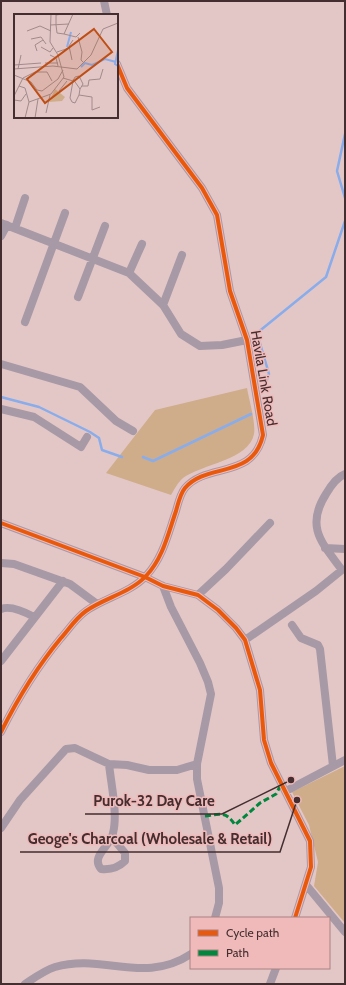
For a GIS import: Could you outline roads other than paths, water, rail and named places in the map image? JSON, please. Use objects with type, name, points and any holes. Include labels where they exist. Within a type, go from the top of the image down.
[{"type":"street","points":[[104,1],[106,14]]},
{"type":"street","name":"Havila Link Road","points":[[1,732],[38,667],[72,625],[84,613],[97,604],[145,577],[165,546],[185,489],[197,480],[245,463],[252,458],[262,442],[262,426],[247,340],[228,284],[217,215],[202,188],[127,88],[118,66]]},
{"type":"street","points":[[1,236],[25,198]]},
{"type":"street","points":[[25,322],[65,213]]},
{"type":"street","points":[[8,225],[129,273],[163,306],[181,334],[200,346],[222,345],[247,340]]},
{"type":"street","points":[[78,297],[91,259],[105,226]]},
{"type":"street","points":[[129,273],[142,244]]},
{"type":"street","points":[[163,306],[182,255]]},
{"type":"street","points":[[1,364],[80,388],[116,421],[133,431]]},
{"type":"street","points":[[1,409],[34,417],[81,447],[87,436]]},
{"type":"street","points":[[245,640],[344,573],[325,548],[315,523],[321,501],[330,486],[345,474]]},
{"type":"street","points":[[1,523],[145,577],[163,586],[198,595],[218,610],[236,628],[245,640],[260,690],[264,740],[271,763],[310,841],[311,867],[307,886],[295,917]]},
{"type":"street","points":[[198,595],[226,569],[270,523]]},
{"type":"street","points":[[325,548],[345,549]]},
{"type":"street","points":[[1,563],[14,564],[63,581],[80,590],[97,604]]},
{"type":"street","points":[[1,661],[63,581]]},
{"type":"street","points":[[163,586],[171,607],[200,663],[211,694],[197,764],[197,779],[219,888],[219,903],[215,917]]},
{"type":"street","points":[[1,609],[16,610],[34,617]]},
{"type":"street","points":[[292,625],[301,638],[318,646],[320,649],[333,766]]},
{"type":"street","points":[[1,828],[20,800],[66,749],[75,748],[109,764],[160,771],[177,770],[197,764]]},
{"type":"street","points":[[286,791],[345,760]]},
{"type":"street","points":[[109,764],[114,820],[113,835]]},
{"type":"street","points":[[307,886],[345,932]]},
{"type":"street","points":[[25,984],[54,968],[69,964],[150,972],[166,969],[182,961],[190,955]]},
{"type":"street","points":[[270,984],[276,969]]},
{"type":"waterway","points":[[345,134],[337,171],[345,198]]},
{"type":"waterway","points":[[265,385],[269,374],[257,333],[326,277],[345,221]]},
{"type":"waterway","points":[[1,397],[39,407],[90,432],[99,438],[102,450],[122,457]]},
{"type":"waterway","points":[[143,457],[153,461],[251,414]]},
{"type":"place","name":"Purok-32 Day Care","points":[[291,780]]},
{"type":"place","name":"Geoge's Charcoal (Wholesale & Retail)","points":[[297,800]]}]
